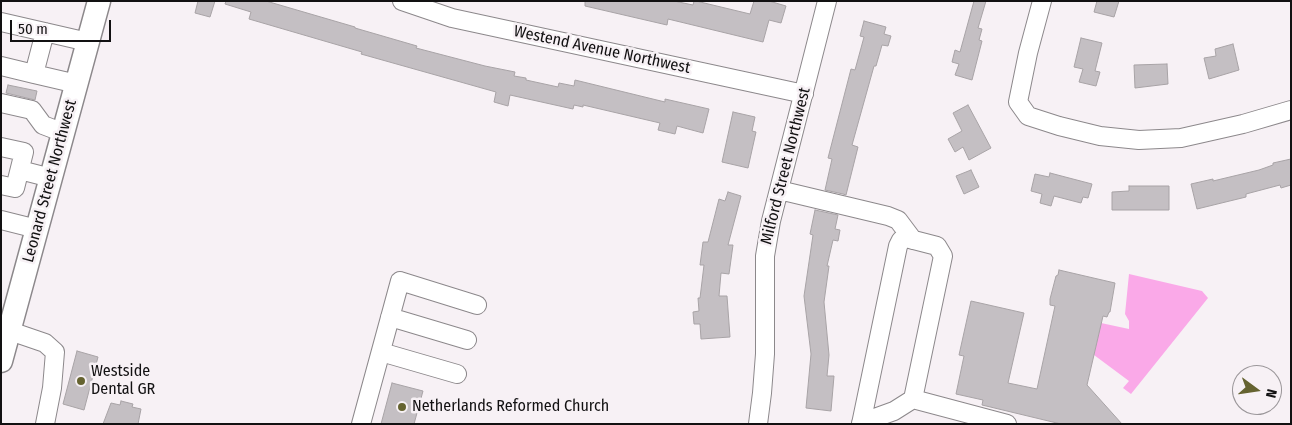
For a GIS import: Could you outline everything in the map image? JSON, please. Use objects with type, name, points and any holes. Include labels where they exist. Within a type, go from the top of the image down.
[{"type":"main road","name":"Leonard Street Northwest","points":[[4,346],[8,306],[37,229],[99,1]]},
{"type":"street","name":"Westend Avenue Northwest","points":[[402,1],[452,18],[804,94]]},
{"type":"street","name":"Milford Street Northwest","points":[[758,424],[765,354],[765,256],[771,221],[827,1]]},
{"type":"street","points":[[1042,1],[1018,102],[1028,116],[1100,136],[1139,140],[1181,138],[1243,124],[1291,110]]},
{"type":"street","points":[[1,22],[88,42]]},
{"type":"street","points":[[34,74],[45,32]]},
{"type":"street","points":[[1,66],[77,84]]},
{"type":"street","points":[[1,103],[32,110],[43,125],[64,133]]},
{"type":"street","points":[[1,147],[24,152],[15,188],[1,185]]},
{"type":"street","points":[[20,170],[51,178]]},
{"type":"street","points":[[779,190],[888,216],[898,220],[912,240]]},
{"type":"street","points":[[1,220],[37,229]]},
{"type":"street","points":[[906,238],[937,246],[943,256],[913,399],[894,411],[862,423],[898,246],[901,240],[906,238]]},
{"type":"street","points":[[361,424],[400,281],[477,305]]},
{"type":"street","points":[[390,317],[467,340]]},
{"type":"street","points":[[4,346],[45,343],[55,352],[52,388],[45,424]]},
{"type":"street","points":[[381,352],[457,374]]},
{"type":"street","points":[[913,399],[1007,424]]},
{"type":"shaded area","points":[[1129,274],[1202,291],[1208,298],[1131,394],[1123,388],[1129,381],[1094,355],[1101,323],[1129,329],[1129,321],[1125,314]]},
{"type":"building","points":[[198,1],[215,1],[210,17],[195,13]]},
{"type":"building","points":[[226,1],[266,1],[417,46],[416,48],[515,72],[514,76],[526,78],[526,80],[558,87],[559,83],[574,86],[575,80],[665,102],[665,99],[709,109],[703,133],[677,126],[675,134],[658,130],[660,123],[583,105],[583,107],[574,105],[573,109],[510,95],[508,106],[494,102],[496,92],[361,54],[362,52],[249,19],[251,12],[225,4]]},
{"type":"building","points":[[585,1],[674,1],[693,5],[694,1],[696,1],[750,14],[754,1],[769,1],[786,6],[781,23],[769,20],[763,42],[668,19],[667,25],[585,6]]},
{"type":"building","points":[[974,1],[986,1],[978,28],[982,29],[979,40],[982,41],[972,80],[955,75],[959,64],[952,62],[955,50],[960,52]]},
{"type":"building","points":[[1097,1],[1119,1],[1114,17],[1094,12]]},
{"type":"building","points":[[864,21],[886,27],[884,34],[891,36],[888,46],[882,45],[876,66],[874,66],[852,145],[858,147],[846,195],[825,190],[832,159],[828,158],[851,69],[855,70],[864,37],[860,36]]},
{"type":"building","points":[[1081,38],[1102,43],[1095,71],[1100,72],[1096,86],[1079,82],[1083,69],[1074,67]]},
{"type":"building","points":[[1233,44],[1239,70],[1209,79],[1204,58],[1216,56],[1215,49]]},
{"type":"building","points":[[1167,64],[1168,84],[1135,88],[1134,65]]},
{"type":"building","points":[[8,85],[37,91],[35,100],[6,93]]},
{"type":"building","points":[[968,105],[991,148],[969,160],[963,147],[955,152],[948,139],[962,131],[953,113]]},
{"type":"building","points":[[733,112],[755,117],[752,131],[756,132],[748,168],[722,162]]},
{"type":"building","points":[[1291,159],[1291,185],[1281,188],[1280,185],[1246,194],[1246,197],[1197,209],[1191,184],[1259,170],[1273,165],[1273,163]]},
{"type":"building","points":[[971,170],[979,187],[964,194],[956,176]]},
{"type":"building","points":[[1050,173],[1092,184],[1088,198],[1083,197],[1081,203],[1054,196],[1051,206],[1040,203],[1042,194],[1031,191],[1035,174],[1049,177]]},
{"type":"building","points":[[1129,186],[1169,186],[1169,210],[1112,210],[1112,192],[1129,191]]},
{"type":"building","points":[[728,192],[741,196],[728,245],[733,245],[729,274],[721,273],[719,296],[727,296],[730,337],[701,339],[700,324],[694,324],[693,312],[699,311],[698,298],[700,298],[704,265],[700,265],[703,242],[708,242],[719,199],[725,201]]},
{"type":"building","points":[[815,210],[838,215],[835,229],[840,230],[838,241],[833,240],[827,266],[829,266],[824,302],[829,355],[827,376],[834,376],[831,411],[806,408],[811,354],[804,296],[813,235],[810,234]]},
{"type":"building","points":[[1059,270],[1115,283],[1110,312],[1107,317],[1103,316],[1087,385],[1122,424],[1061,424],[982,405],[983,400],[956,394],[964,356],[959,355],[971,301],[1024,313],[1008,383],[1037,389],[1055,306],[1050,305],[1050,299]]},
{"type":"building","name":"Westside Dental GR","points":[[77,351],[98,357],[84,410],[63,404]]},
{"type":"building","name":"Netherlands Reformed Church","points":[[392,383],[423,391],[414,424],[381,424]]},
{"type":"building","points":[[121,401],[133,404],[132,407],[141,409],[138,424],[103,424],[111,403],[120,405]]},
{"type":"place","name":"Westside Dental GR","points":[[81,381]]},
{"type":"place","name":"Netherlands Reformed Church","points":[[402,407]]}]
